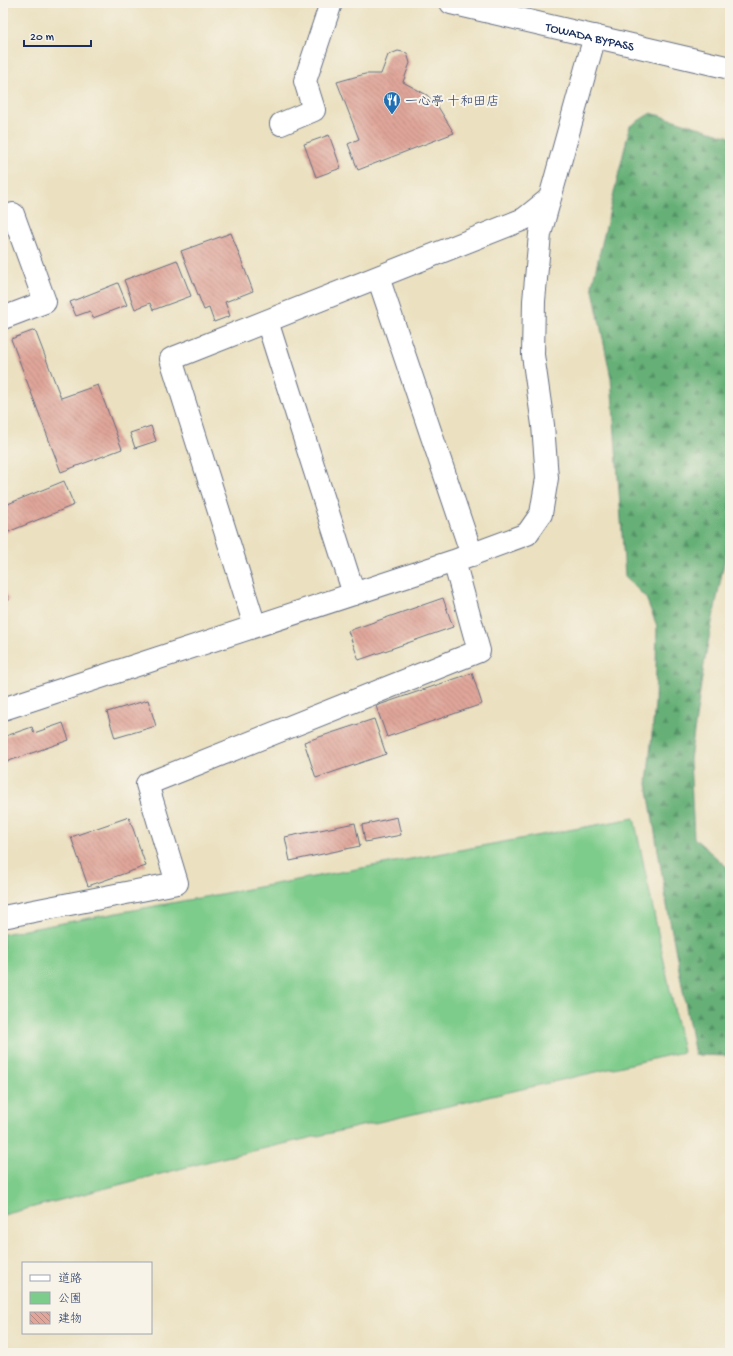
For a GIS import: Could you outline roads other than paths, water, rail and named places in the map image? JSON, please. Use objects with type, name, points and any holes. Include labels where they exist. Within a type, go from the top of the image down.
[{"type":"main road","points":[[281,124],[314,110],[305,81],[331,3]]},
{"type":"main road","name":"TOWADA BYPASS","points":[[451,3],[730,68]]},
{"type":"main road","points":[[3,708],[463,558],[527,534],[541,514],[548,478],[543,425],[533,355],[534,301],[540,234],[595,36]]},
{"type":"main road","points":[[255,626],[171,359],[524,219],[550,198]]},
{"type":"main road","points":[[3,318],[45,302],[13,214]]},
{"type":"main road","points":[[3,917],[178,883],[147,784],[479,651],[463,558],[378,277]]},
{"type":"main road","points":[[267,321],[354,594]]},
{"type":"place","name":"一心亭 十和田店","points":[[392,115]]}]
